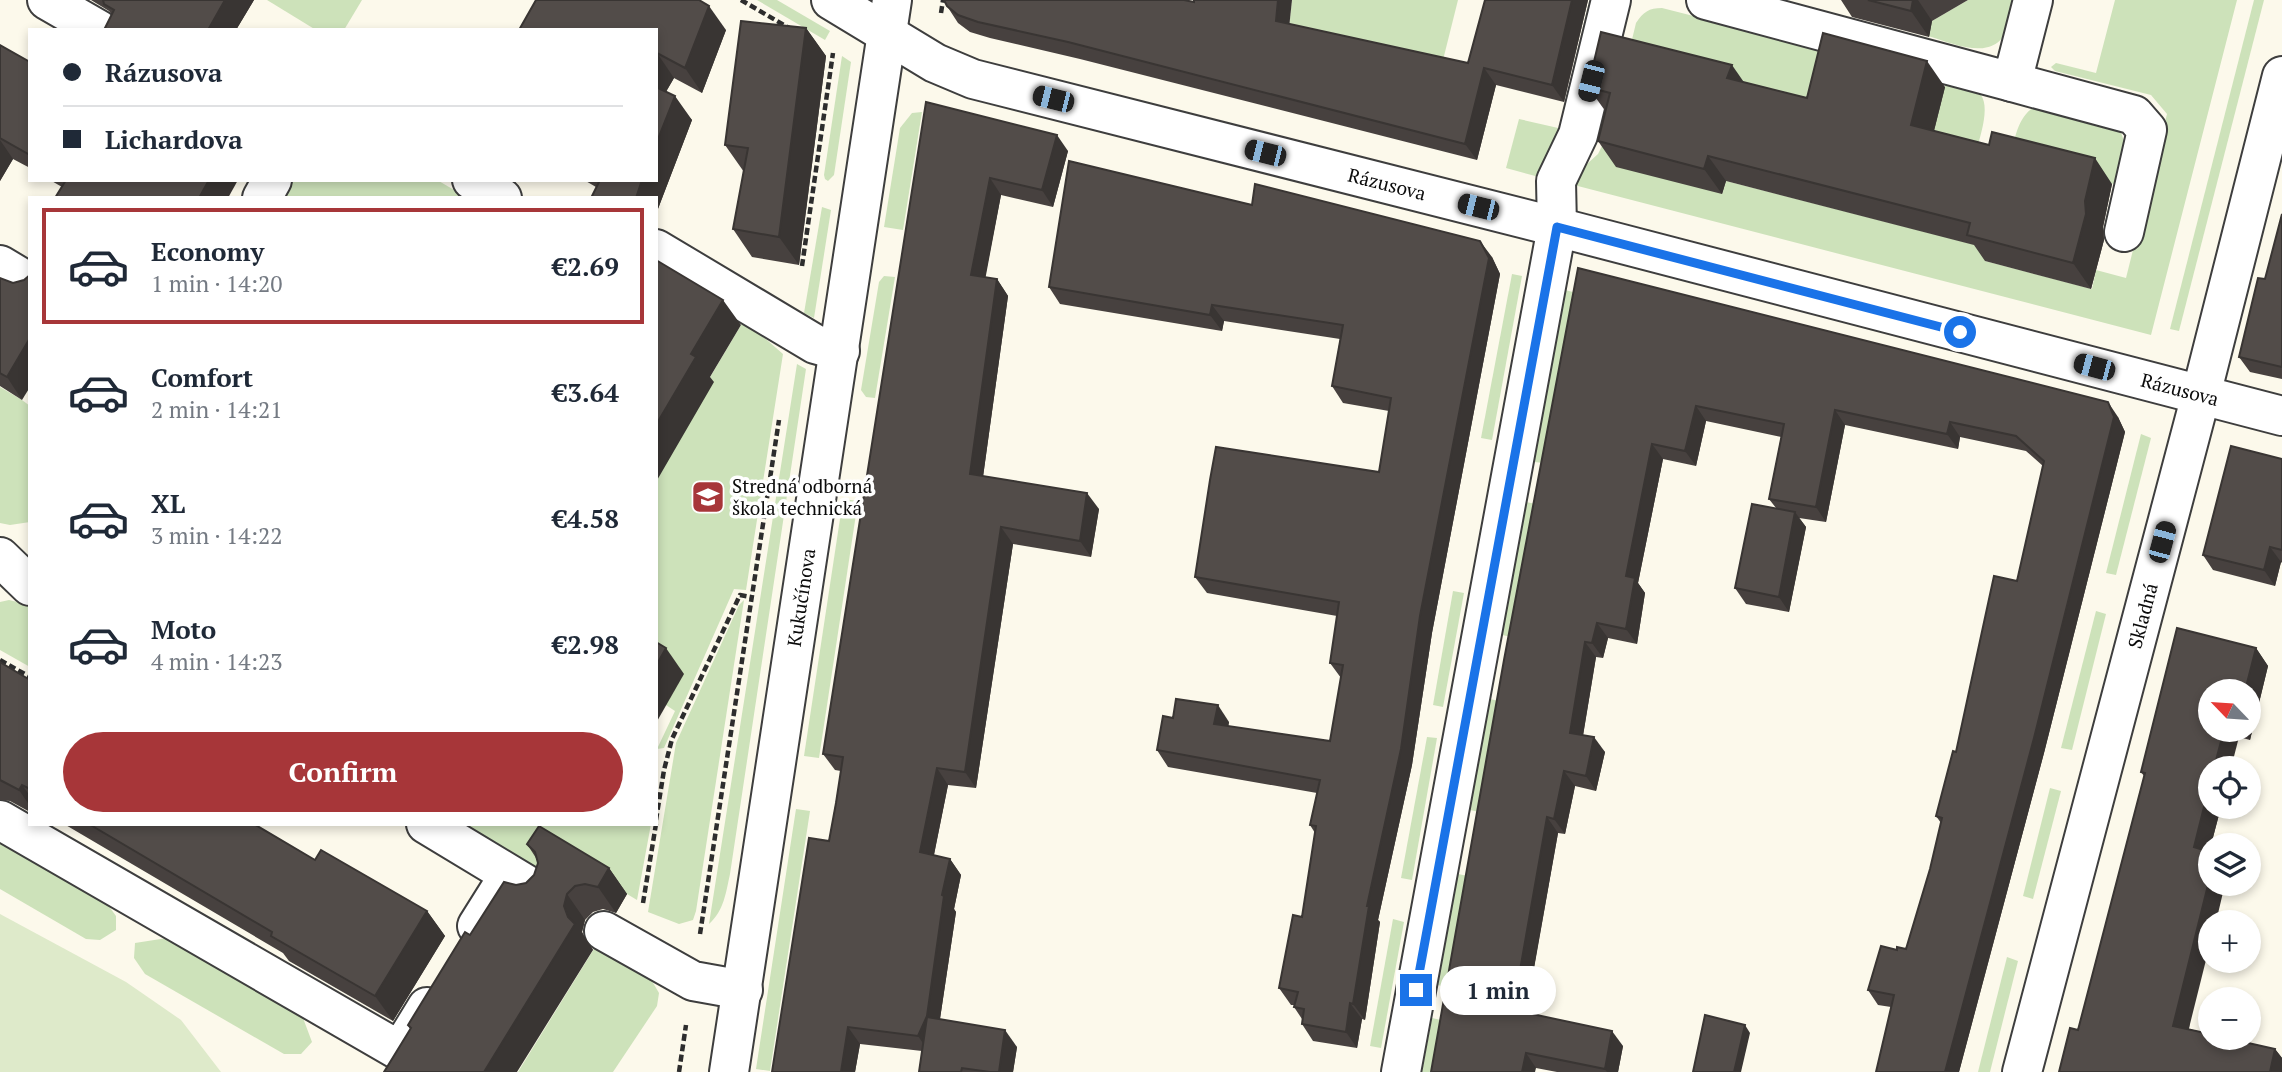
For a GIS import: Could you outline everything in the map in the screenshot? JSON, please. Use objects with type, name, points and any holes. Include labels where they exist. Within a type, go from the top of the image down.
[{"type":"street","points":[[47,0],[96,28]]},
{"type":"street","points":[[1401,1072],[1557,227],[1556,181],[1578,135],[1611,0]]},
{"type":"street","points":[[1706,0],[2134,115],[2147,130],[2124,232]]},
{"type":"street","points":[[2012,82],[2033,0]]},
{"type":"street","name":"Rázusova","points":[[835,3],[890,17],[935,63],[973,79],[1557,227],[2282,416]]},
{"type":"street","name":"Kukučínova","points":[[729,1072],[890,17]]},
{"type":"street","name":"Skladná","points":[[2022,1072],[2202,395],[2282,76]]},
{"type":"street","points":[[475,182],[499,196]]},
{"type":"street","points":[[658,250],[815,344],[840,351]]},
{"type":"street","points":[[0,265],[28,282]]},
{"type":"street","points":[[0,557],[28,584]]},
{"type":"street","points":[[0,820],[400,1051],[451,969],[521,882],[428,826]]},
{"type":"street","points":[[620,940],[693,981],[743,990]]},
{"type":"path","points":[[793,330],[835,3]]},
{"type":"path","points":[[679,1072],[780,412]]},
{"type":"path","points":[[658,809],[672,739],[740,595],[751,597]]},
{"type":"path","points":[[0,660],[28,676]]},
{"type":"path","points":[[620,940],[655,826]]},
{"type":"green space","points":[[267,0],[362,0],[345,28],[313,28]]},
{"type":"green space","points":[[757,0],[777,0],[830,31],[825,40]]},
{"type":"green space","points":[[1292,0],[1458,0],[1443,60],[1288,38]]},
{"type":"green space","points":[[1968,0],[2015,0],[2008,28],[2002,39],[1984,48],[1973,48],[1928,36],[1932,21]]},
{"type":"green space","points":[[2115,0],[2237,0],[2151,335],[1574,185],[1577,173],[1598,154],[1610,130],[1636,23],[1647,11],[1662,8],[1843,54],[1825,124],[1643,64],[1722,194],[1726,181],[1988,248],[1985,261],[2092,289],[2096,270],[2126,278],[2167,114],[2151,95],[2055,71],[2051,67],[2056,63],[2096,73]]},
{"type":"green space","points":[[2254,0],[2264,0],[2179,331],[2170,329]]},
{"type":"green space","points":[[842,56],[851,62],[834,175],[828,181],[824,175]]},
{"type":"green space","points":[[1946,81],[1971,88],[1983,98],[1985,115],[1973,162],[1929,150]]},
{"type":"green space","points":[[2034,107],[2119,129],[2125,150],[2118,185],[2010,158],[2020,123]]},
{"type":"green space","points":[[922,112],[903,230],[884,227],[900,128],[912,113]]},
{"type":"green space","points":[[1519,119],[1567,130],[1539,177],[1506,168]]},
{"type":"green space","points":[[288,182],[440,182],[465,196],[279,196]]},
{"type":"green space","points":[[822,207],[831,210],[814,318],[804,313]]},
{"type":"green space","points":[[1512,274],[1522,276],[1492,440],[1481,438]]},
{"type":"green space","points":[[884,276],[895,277],[875,398],[866,397],[861,390],[879,282]]},
{"type":"green space","points":[[1565,290],[1577,293],[1544,463],[1534,462]]},
{"type":"green space","points":[[744,320],[783,354],[746,590],[734,589],[664,748],[658,749],[675,711],[666,705],[658,667],[658,478],[709,379]]},
{"type":"green space","points":[[797,364],[806,369],[730,874],[721,907],[709,924]]},
{"type":"green space","points":[[0,387],[28,404],[28,522],[10,525],[0,523]]},
{"type":"green space","points":[[2141,434],[2151,438],[2116,575],[2106,573]]},
{"type":"green space","points":[[843,499],[858,501],[819,758],[804,756]]},
{"type":"green space","points":[[1526,502],[1536,504],[1512,637],[1502,635]]},
{"type":"green space","points":[[1453,591],[1464,593],[1443,707],[1433,705]]},
{"type":"green space","points":[[9,600],[28,605],[28,666],[0,650],[0,602]]},
{"type":"green space","points":[[744,600],[696,911],[693,920],[679,924],[648,912],[676,743],[739,605]]},
{"type":"green space","points":[[2096,611],[2106,614],[2072,750],[2061,748]]},
{"type":"green space","points":[[1490,699],[1499,701],[1479,812],[1470,810]]},
{"type":"green space","points":[[1427,737],[1437,738],[1412,880],[1401,878]]},
{"type":"green space","points":[[2050,788],[2061,791],[2033,899],[2023,896]]},
{"type":"green space","points":[[796,809],[810,811],[770,1071],[756,1069]]},
{"type":"green space","points":[[460,826],[651,826],[637,900],[557,852],[542,874]]},
{"type":"green space","points":[[0,841],[108,905],[116,916],[116,930],[100,940],[86,939],[0,889]]},
{"type":"green space","points":[[1458,874],[1468,876],[1448,988],[1438,985]]},
{"type":"green space","points":[[0,914],[126,982],[181,1020],[221,1072],[0,1072]]},
{"type":"green space","points":[[1393,919],[1404,922],[1381,1048],[1370,1046]]},
{"type":"green space","points":[[167,938],[303,1018],[312,1042],[301,1054],[284,1054],[145,974],[134,958],[135,943]]},
{"type":"green space","points":[[597,944],[649,976],[659,993],[657,1006],[613,1072],[518,1072]]},
{"type":"green space","points":[[2007,957],[2018,961],[1990,1072],[1978,1072]]},
{"type":"green space","points":[[1432,1018],[1441,1020],[1431,1072],[1422,1072]]},
{"type":"building","points":[[103,0],[225,0],[209,28],[105,28],[114,10],[104,4]]},
{"type":"building","points":[[536,0],[699,0],[709,6],[685,68],[658,54],[658,28],[520,28]]},
{"type":"building","points":[[944,0],[1278,0],[1276,21],[1468,63],[1485,0],[1572,0],[1552,85],[1484,68],[1465,144],[1068,42],[978,22],[958,15]]},
{"type":"building","points":[[1868,0],[1913,0],[1911,11]]},
{"type":"building","points":[[741,21],[806,28],[779,237],[733,229],[748,148],[725,145]]},
{"type":"building","points":[[1601,32],[1732,65],[1727,78],[1807,98],[1823,33],[1927,61],[1911,125],[1989,145],[1992,132],[2095,158],[2085,201],[2086,214],[2073,263],[1967,235],[1970,223],[1708,156],[1704,169],[1598,141],[1610,93],[1588,87]]},
{"type":"building","points":[[0,45],[28,61],[28,154],[0,138]]},
{"type":"building","points":[[658,88],[675,96],[658,139]]},
{"type":"building","points":[[926,102],[1057,135],[1042,190],[990,178],[971,275],[997,279],[970,474],[1087,493],[1080,541],[1001,527],[965,772],[937,768],[920,852],[950,859],[942,895],[944,896],[927,1016],[918,1036],[848,1027],[841,1072],[772,1072],[809,838],[829,841],[836,803],[843,757],[823,754]]},
{"type":"building","points":[[1069,161],[1252,205],[1255,184],[1480,241],[1489,258],[1420,616],[1401,749],[1367,906],[1353,1004],[1350,1003],[1346,1032],[1302,1024],[1304,1009],[1294,1007],[1298,992],[1279,988],[1293,915],[1302,917],[1316,826],[1310,825],[1320,780],[1157,750],[1163,716],[1173,718],[1176,699],[1218,705],[1214,724],[1330,741],[1343,665],[1330,663],[1339,602],[1195,577],[1210,480],[1216,447],[1379,472],[1391,398],[1332,386],[1343,325],[1212,305],[1210,315],[1049,287]]},
{"type":"building","points":[[65,182],[208,182],[200,196],[56,196]]},
{"type":"building","points":[[599,182],[641,182],[637,196],[592,196]]},
{"type":"building","points":[[2282,214],[2282,367],[2239,357],[2258,278],[2265,279]]},
{"type":"building","points":[[658,261],[723,300],[691,354],[696,357],[658,422]]},
{"type":"building","points":[[1578,268],[2108,402],[2114,417],[2034,738],[1945,1072],[1876,1072],[1894,995],[1868,990],[1881,946],[1906,949],[1930,869],[1942,818],[1936,816],[1953,751],[1956,752],[1994,576],[2017,581],[2044,461],[2016,436],[1950,422],[1947,434],[1835,410],[1816,507],[1769,499],[1784,424],[1696,406],[1685,451],[1652,444],[1626,576],[1635,578],[1626,629],[1597,623],[1592,643],[1585,642],[1570,733],[1594,737],[1586,776],[1564,771],[1554,819],[1547,817],[1513,1010],[1612,1031],[1605,1069],[1526,1053],[1522,1072],[1431,1072],[1504,660]]},
{"type":"building","points":[[28,277],[28,341],[7,377],[0,373],[0,278],[13,283]]},
{"type":"building","points":[[2231,446],[2282,459],[2282,550],[2270,547],[2264,570],[2203,555]]},
{"type":"building","points":[[1752,504],[1795,512],[1779,597],[1735,588]]},
{"type":"building","points":[[2177,628],[2256,648],[2248,679],[2198,679],[2198,742],[2221,742],[2217,756],[2198,756],[2198,819],[2201,819],[2194,847],[2198,848],[2198,896],[2205,896],[2202,910],[2198,910],[2198,925],[2173,1026],[2198,1031],[2198,1050],[2261,1050],[2261,1046],[2275,1049],[2270,1072],[2059,1072],[2070,1028],[2078,1030],[2145,773],[2141,772]]},
{"type":"building","points":[[658,643],[666,648],[658,662]]},
{"type":"building","points":[[0,662],[28,679],[28,788],[22,785],[19,790],[0,780]]},
{"type":"building","points":[[92,826],[257,826],[315,860],[321,850],[427,911],[375,996],[271,936],[272,932]]},
{"type":"building","points":[[539,826],[609,868],[598,887],[585,884],[575,886],[567,894],[564,906],[568,917],[575,924],[484,1072],[384,1072],[411,1028],[408,1025],[465,932],[470,935],[504,882],[516,885],[526,883],[534,875],[538,863],[535,852],[527,844]]},
{"type":"building","points":[[1705,1015],[1745,1025],[1734,1072],[1693,1072]]},
{"type":"building","points":[[927,1017],[1005,1030],[999,1072],[962,1068],[961,1072],[919,1072]]},
{"type":"place","name":"Stredná odborná škola technická","points":[[708,497]]},
{"type":"route","points":[[1416,990],[1557,227],[1960,332]]}]
